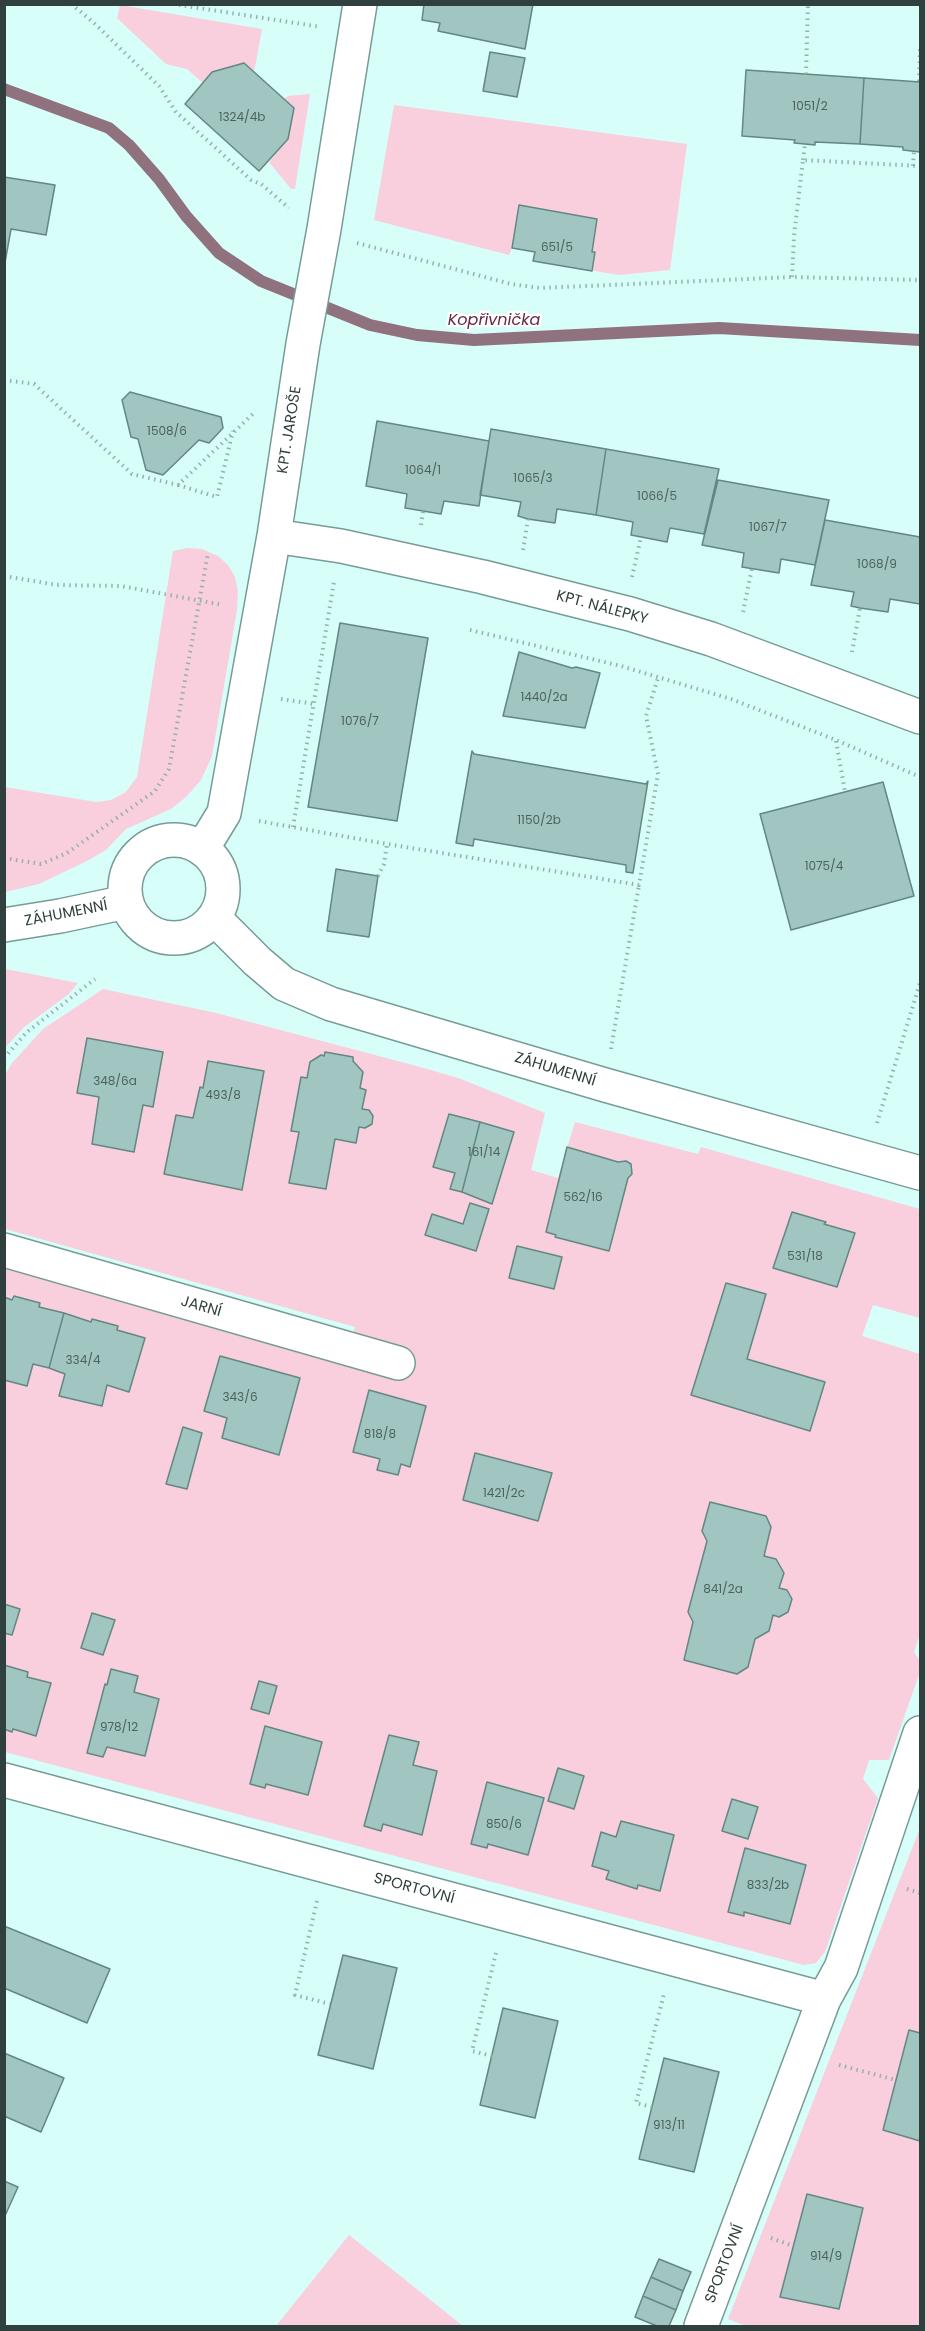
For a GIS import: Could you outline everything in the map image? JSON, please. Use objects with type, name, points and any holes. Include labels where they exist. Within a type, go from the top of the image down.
[{"type":"street","name":"KPT. JAROŠE","points":[[202,849],[224,813],[274,536],[303,344],[360,4]]},
{"type":"street","name":"KPT. NÁLEPKY","points":[[274,536],[373,553],[483,577],[630,614],[711,639],[921,717]]},
{"type":"street","name":"ZÁHUMENNÍ","points":[[202,849],[189,842],[174,840],[159,842],[134,859],[127,872],[126,902],[133,917],[144,928],[158,936],[173,938],[188,936],[203,929],[214,918],[284,984],[331,1004],[605,1085],[921,1173]]},
{"type":"street","points":[[202,849],[221,873],[222,897],[214,918]]},
{"type":"street","name":"ZÁHUMENNÍ","points":[[4,925],[126,902]]},
{"type":"street","name":"JARNÍ","points":[[4,1250],[398,1363]]},
{"type":"street","name":"SPORTOVNÍ","points":[[701,2326],[824,1998],[841,1968],[921,1733]]},
{"type":"street","name":"SPORTOVNÍ","points":[[4,1780],[824,1998]]},
{"type":"path","points":[[71,4],[93,22],[159,86],[176,112],[251,180],[261,184],[297,214]]},
{"type":"path","points":[[173,4],[329,29]]},
{"type":"path","points":[[806,74],[808,4]]},
{"type":"path","points":[[919,81],[921,47]]},
{"type":"path","points":[[792,277],[794,236],[805,144]]},
{"type":"path","points":[[913,166],[914,151]]},
{"type":"path","points":[[803,160],[921,166]]},
{"type":"path","points":[[350,241],[510,284],[540,288],[792,277],[921,280]]},
{"type":"path","points":[[4,380],[34,384],[132,474],[217,497],[233,430],[178,485]]},
{"type":"path","points":[[420,531],[423,511]]},
{"type":"path","points":[[522,554],[528,519]]},
{"type":"path","points":[[631,582],[641,537]]},
{"type":"path","points":[[4,858],[41,864],[67,853],[156,791],[169,769],[208,553]]},
{"type":"path","points":[[742,614],[752,568]]},
{"type":"path","points":[[4,576],[57,585],[121,586],[227,605]]},
{"type":"path","points":[[293,827],[330,606]]},
{"type":"path","points":[[852,654],[860,608]]},
{"type":"path","points":[[470,630],[621,666],[731,699],[836,740],[921,777]]},
{"type":"path","points":[[605,1085],[658,774],[646,716],[658,678]]},
{"type":"path","points":[[280,699],[314,704]]},
{"type":"path","points":[[836,740],[845,792]]},
{"type":"path","points":[[253,819],[387,844],[639,885]]},
{"type":"path","points":[[378,876],[384,864],[387,844]]},
{"type":"path","points":[[4,1058],[27,1032],[95,979]]},
{"type":"path","points":[[866,1158],[921,983]]},
{"type":"path","points":[[318,1896],[294,1995],[330,2004]]},
{"type":"path","points":[[492,2056],[472,2051],[498,1944]]},
{"type":"path","points":[[652,2107],[636,2103],[665,1990]]},
{"type":"path","points":[[831,2063],[896,2080]]},
{"type":"shaded area","points":[[120,5],[262,29],[254,72],[244,63],[212,72],[203,83],[187,69],[166,64],[117,18]]},
{"type":"shaded area","points":[[310,94],[295,189],[291,189],[269,162],[288,139],[294,108],[284,99],[288,96]]},
{"type":"shaded area","points":[[394,105],[687,144],[670,270],[619,275],[533,261],[534,252],[512,248],[509,255],[374,220]]},
{"type":"shaded area","points":[[187,548],[202,549],[218,556],[228,565],[235,577],[238,591],[237,610],[212,756],[201,780],[171,809],[126,829],[106,850],[87,861],[39,884],[5,892],[5,787],[96,802],[111,800],[126,792],[137,777],[173,551]]},
{"type":"shaded area","points":[[5,969],[78,983],[69,994],[24,1027],[5,1048]]},
{"type":"shaded area","points":[[103,989],[216,1013],[424,1068],[461,1079],[545,1113],[531,1170],[558,1178],[575,1122],[698,1154],[701,1147],[920,1209],[920,1318],[873,1305],[862,1336],[920,1354],[920,1634],[914,1652],[920,1661],[920,1672],[889,1760],[869,1760],[863,1779],[878,1798],[825,1952],[816,1963],[804,1965],[5,1752],[4,1266],[346,1362],[355,1327],[5,1229],[5,1075],[12,1063],[43,1029]]},
{"type":"shaded area","points":[[920,1828],[920,2326],[746,2326],[728,2319]]},
{"type":"shaded area","points":[[349,2235],[463,2326],[276,2326]]},
{"type":"building","points":[[424,4],[533,4],[525,49],[438,31],[440,23],[422,20]]},
{"type":"building","points":[[490,52],[525,58],[517,97],[483,91]]},
{"type":"building","points":[[244,63],[294,108],[288,139],[259,171],[185,104],[212,72]]},
{"type":"building","points":[[746,70],[864,78],[860,144],[815,142],[815,145],[794,143],[795,140],[742,136]]},
{"type":"building","points":[[864,78],[920,82],[920,152],[903,150],[903,147],[860,144]]},
{"type":"building","points":[[4,177],[55,185],[46,235],[11,229],[4,268]]},
{"type":"building","points":[[519,205],[597,219],[592,252],[595,252],[592,271],[533,261],[535,252],[512,248]]},
{"type":"building","points":[[130,392],[221,417],[223,428],[209,443],[199,440],[163,475],[146,470],[138,439],[131,437],[122,400]]},
{"type":"building","points":[[377,421],[489,441],[479,506],[444,501],[441,514],[405,508],[407,494],[366,486]]},
{"type":"building","points":[[491,429],[606,449],[596,515],[557,509],[555,523],[528,519],[518,516],[521,502],[480,495]]},
{"type":"building","points":[[606,449],[719,469],[704,534],[670,528],[667,542],[631,535],[633,522],[596,515]]},
{"type":"building","points":[[718,480],[829,500],[815,565],[781,559],[779,573],[742,567],[744,553],[702,545]]},
{"type":"building","points":[[825,520],[920,537],[920,604],[890,599],[888,612],[860,608],[851,606],[854,592],[811,585]]},
{"type":"building","points":[[340,623],[428,638],[397,821],[308,807]]},
{"type":"building","points":[[519,652],[572,668],[600,673],[585,728],[503,716]]},
{"type":"building","points":[[472,751],[474,754],[646,784],[648,781],[633,873],[626,872],[626,865],[474,839],[473,846],[456,843]]},
{"type":"building","points":[[883,782],[914,896],[791,930],[760,814]]},
{"type":"building","points":[[336,869],[378,876],[369,937],[327,931]]},
{"type":"building","points":[[87,1038],[163,1052],[153,1107],[143,1105],[134,1152],[92,1144],[99,1097],[77,1093]]},
{"type":"building","points":[[325,1052],[353,1057],[353,1061],[363,1072],[360,1088],[366,1090],[362,1109],[369,1110],[373,1116],[372,1124],[365,1128],[359,1127],[356,1143],[335,1139],[326,1189],[289,1183],[299,1132],[291,1131],[301,1077],[307,1078],[310,1062],[321,1055],[324,1056]]},
{"type":"building","points":[[208,1061],[264,1071],[242,1190],[164,1174],[176,1115],[193,1118],[200,1087],[203,1088]]},
{"type":"building","points":[[449,1114],[480,1122],[462,1192],[450,1189],[455,1173],[433,1167]]},
{"type":"building","points":[[480,1122],[514,1132],[492,1204],[462,1192]]},
{"type":"building","points":[[567,1147],[631,1164],[632,1174],[628,1178],[609,1251],[555,1237],[556,1235],[546,1232]]},
{"type":"building","points":[[470,1203],[489,1209],[476,1251],[425,1235],[432,1214],[463,1224]]},
{"type":"building","points":[[792,1212],[855,1233],[837,1287],[773,1268]]},
{"type":"building","points":[[517,1246],[562,1257],[554,1289],[509,1278]]},
{"type":"building","points":[[726,1283],[766,1294],[747,1359],[825,1382],[810,1431],[691,1395]]},
{"type":"building","points":[[14,1296],[40,1303],[39,1307],[64,1313],[49,1368],[33,1364],[27,1386],[4,1380],[4,1297],[12,1300]]},
{"type":"building","points":[[64,1313],[91,1322],[92,1319],[118,1326],[117,1330],[145,1338],[129,1392],[107,1385],[102,1406],[59,1396],[65,1374],[49,1368]]},
{"type":"building","points":[[220,1356],[300,1378],[279,1455],[222,1438],[227,1418],[204,1411]]},
{"type":"building","points":[[369,1390],[426,1406],[410,1467],[401,1464],[398,1475],[377,1470],[380,1459],[353,1452]]},
{"type":"building","points":[[183,1427],[202,1433],[187,1489],[166,1484]]},
{"type":"building","points":[[475,1453],[552,1473],[538,1521],[463,1500]]},
{"type":"building","points":[[710,1502],[766,1516],[771,1527],[764,1556],[776,1559],[784,1573],[779,1588],[787,1590],[792,1599],[788,1612],[779,1617],[773,1615],[769,1631],[755,1639],[748,1667],[737,1674],[684,1660],[693,1622],[688,1612],[707,1541],[702,1531]]},
{"type":"building","points":[[4,1604],[20,1609],[12,1635],[4,1633]]},
{"type":"building","points":[[92,1613],[115,1620],[103,1655],[81,1648]]},
{"type":"building","points":[[4,1665],[28,1672],[27,1677],[51,1683],[36,1736],[13,1729],[12,1732],[4,1729]]},
{"type":"building","points":[[111,1669],[138,1676],[134,1692],[159,1699],[145,1756],[107,1747],[103,1757],[87,1753]]},
{"type":"building","points":[[259,1681],[277,1686],[269,1714],[251,1709]]},
{"type":"building","points":[[265,1726],[322,1742],[308,1795],[266,1784],[265,1788],[250,1784]]},
{"type":"building","points":[[389,1735],[419,1742],[413,1765],[437,1771],[422,1835],[383,1824],[381,1831],[364,1826]]},
{"type":"building","points":[[558,1768],[584,1776],[574,1809],[548,1801]]},
{"type":"building","points":[[487,1782],[544,1798],[528,1855],[488,1844],[487,1848],[471,1844]]},
{"type":"building","points":[[732,1799],[758,1807],[748,1839],[722,1831]]},
{"type":"building","points":[[621,1821],[674,1835],[660,1891],[638,1885],[637,1889],[606,1879],[609,1871],[592,1866],[601,1832],[616,1837]]},
{"type":"building","points":[[745,1848],[806,1865],[790,1924],[744,1912],[744,1916],[728,1912]]},
{"type":"building","points":[[4,1926],[110,1969],[87,2023],[4,1988]]},
{"type":"building","points":[[343,1955],[397,1968],[373,2069],[318,2055]]},
{"type":"building","points":[[503,2008],[558,2021],[535,2118],[480,2105]]},
{"type":"building","points":[[909,2030],[920,2033],[920,2141],[883,2130]]},
{"type":"building","points":[[4,2053],[64,2078],[41,2132],[4,2116]]},
{"type":"building","points":[[664,2058],[719,2072],[694,2172],[639,2159]]},
{"type":"building","points":[[4,2181],[18,2187],[4,2218]]},
{"type":"building","points":[[807,2194],[863,2208],[839,2309],[780,2297]]},
{"type":"building","points":[[659,2259],[691,2272],[683,2291],[651,2277]]},
{"type":"building","points":[[651,2277],[683,2291],[676,2310],[643,2296]]},
{"type":"building","points":[[643,2296],[676,2310],[669,2326],[657,2326],[635,2317]]},
{"type":"waterway","name":"Kopřivnička","points":[[4,89],[109,128],[129,145],[159,179],[186,216],[219,253],[261,281],[370,325],[417,335],[474,340],[719,328],[920,340]]}]
